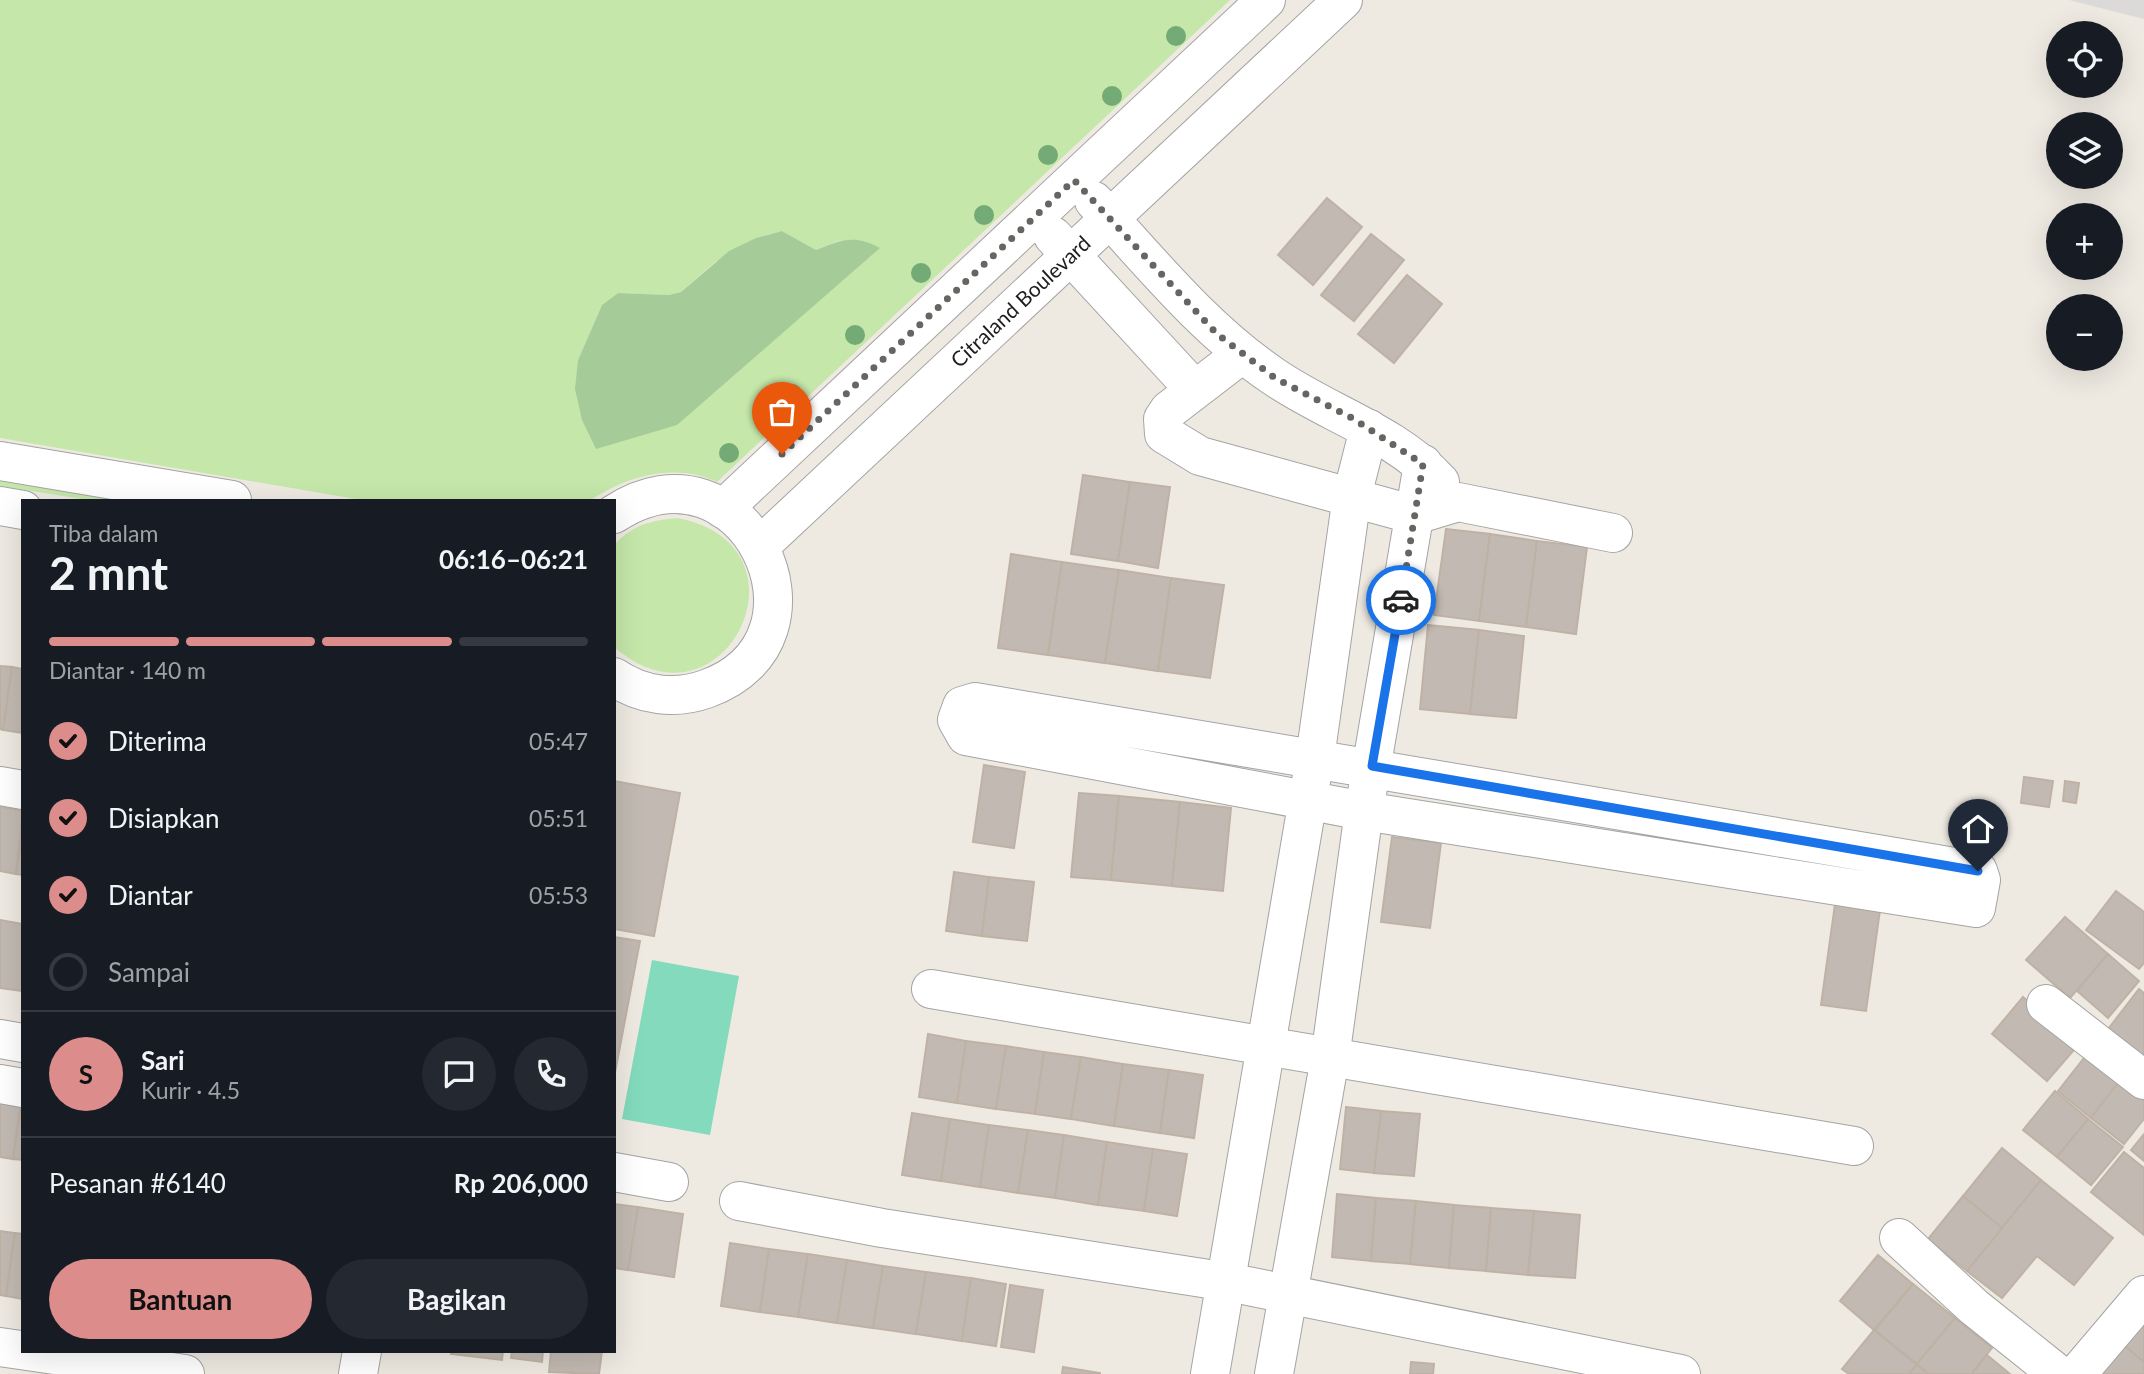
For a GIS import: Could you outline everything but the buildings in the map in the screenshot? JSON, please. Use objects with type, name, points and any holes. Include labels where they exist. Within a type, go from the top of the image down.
[{"type":"street","points":[[723,509],[1266,0]]},
{"type":"street","name":"Citraland Boulevard","points":[[760,546],[1343,0]]},
{"type":"street","points":[[1074,180],[1217,334],[1275,378],[1369,429],[1423,464],[1458,502]]},
{"type":"street","points":[[1034,217],[1194,390]]},
{"type":"street","points":[[1242,354],[1169,410],[1163,419],[1164,434],[1200,456],[1415,515],[1458,502],[1613,533]]},
{"type":"street","points":[[1210,1374],[1268,1048],[1315,758],[1352,496],[1369,429]]},
{"type":"street","points":[[0,461],[226,499]]},
{"type":"street","points":[[1274,1374],[1331,1058],[1364,811],[1423,464]]},
{"type":"street","points":[[616,513],[627,505],[652,497],[679,495],[705,500],[723,509],[748,529],[760,546],[772,575],[774,602],[769,627],[757,651],[739,671],[717,685],[692,694],[666,696],[640,691],[616,678]]},
{"type":"street","points":[[0,506],[21,510]]},
{"type":"street","points":[[975,702],[1315,758],[1978,871],[1981,875],[1980,890],[1976,908],[1973,910],[1364,811],[966,736],[957,720],[962,706],[975,702]]},
{"type":"street","points":[[0,786],[21,790]]},
{"type":"street","points":[[931,989],[1854,1146]]},
{"type":"street","points":[[2046,1004],[2144,1080]]},
{"type":"street","points":[[0,1039],[21,1043]]},
{"type":"street","points":[[0,1084],[21,1088]]},
{"type":"street","points":[[616,1172],[669,1182]]},
{"type":"street","points":[[739,1202],[882,1228],[1227,1282],[1681,1374]]},
{"type":"street","points":[[1899,1238],[1974,1307],[2058,1374]]},
{"type":"street","points":[[2077,1374],[2144,1295]]},
{"type":"street","points":[[0,1347],[21,1351]]},
{"type":"street","points":[[19,1374],[22,1353]]},
{"type":"street","points":[[36,1353],[185,1374]]},
{"type":"street","points":[[358,1374],[362,1353]]},
{"type":"shaded area","points":[[2069,0],[2144,0],[2144,19]]},
{"type":"green space","points":[[0,0],[1230,0],[717,482],[685,473],[668,473],[636,478],[593,499],[355,499],[0,438]],"holes":[[[782,231],[816,250],[846,238],[578,360],[602,305],[618,293],[669,295],[681,292],[715,262],[756,238]]]},
{"type":"green space","points":[[782,231],[816,250],[848,240],[863,241],[880,248],[677,425],[596,449],[582,420],[575,389],[578,360],[602,305],[618,293],[669,295],[681,292],[729,251],[756,238]]},
{"type":"green space","points":[[0,478],[124,499],[82,499],[0,486]]},
{"type":"green space","points":[[678,518],[720,535],[743,563],[749,596],[740,629],[720,655],[690,671],[654,670],[616,648],[616,543],[643,525]]},
{"type":"green space","points":[[652,960],[739,976],[710,1135],[622,1119]]},
{"type":"way so far","points":[[782,454],[1074,180],[1217,334],[1275,378],[1352,418],[1423,464],[1401,600]]},
{"type":"route","points":[[1401,600],[1372,766],[1978,871]]}]
